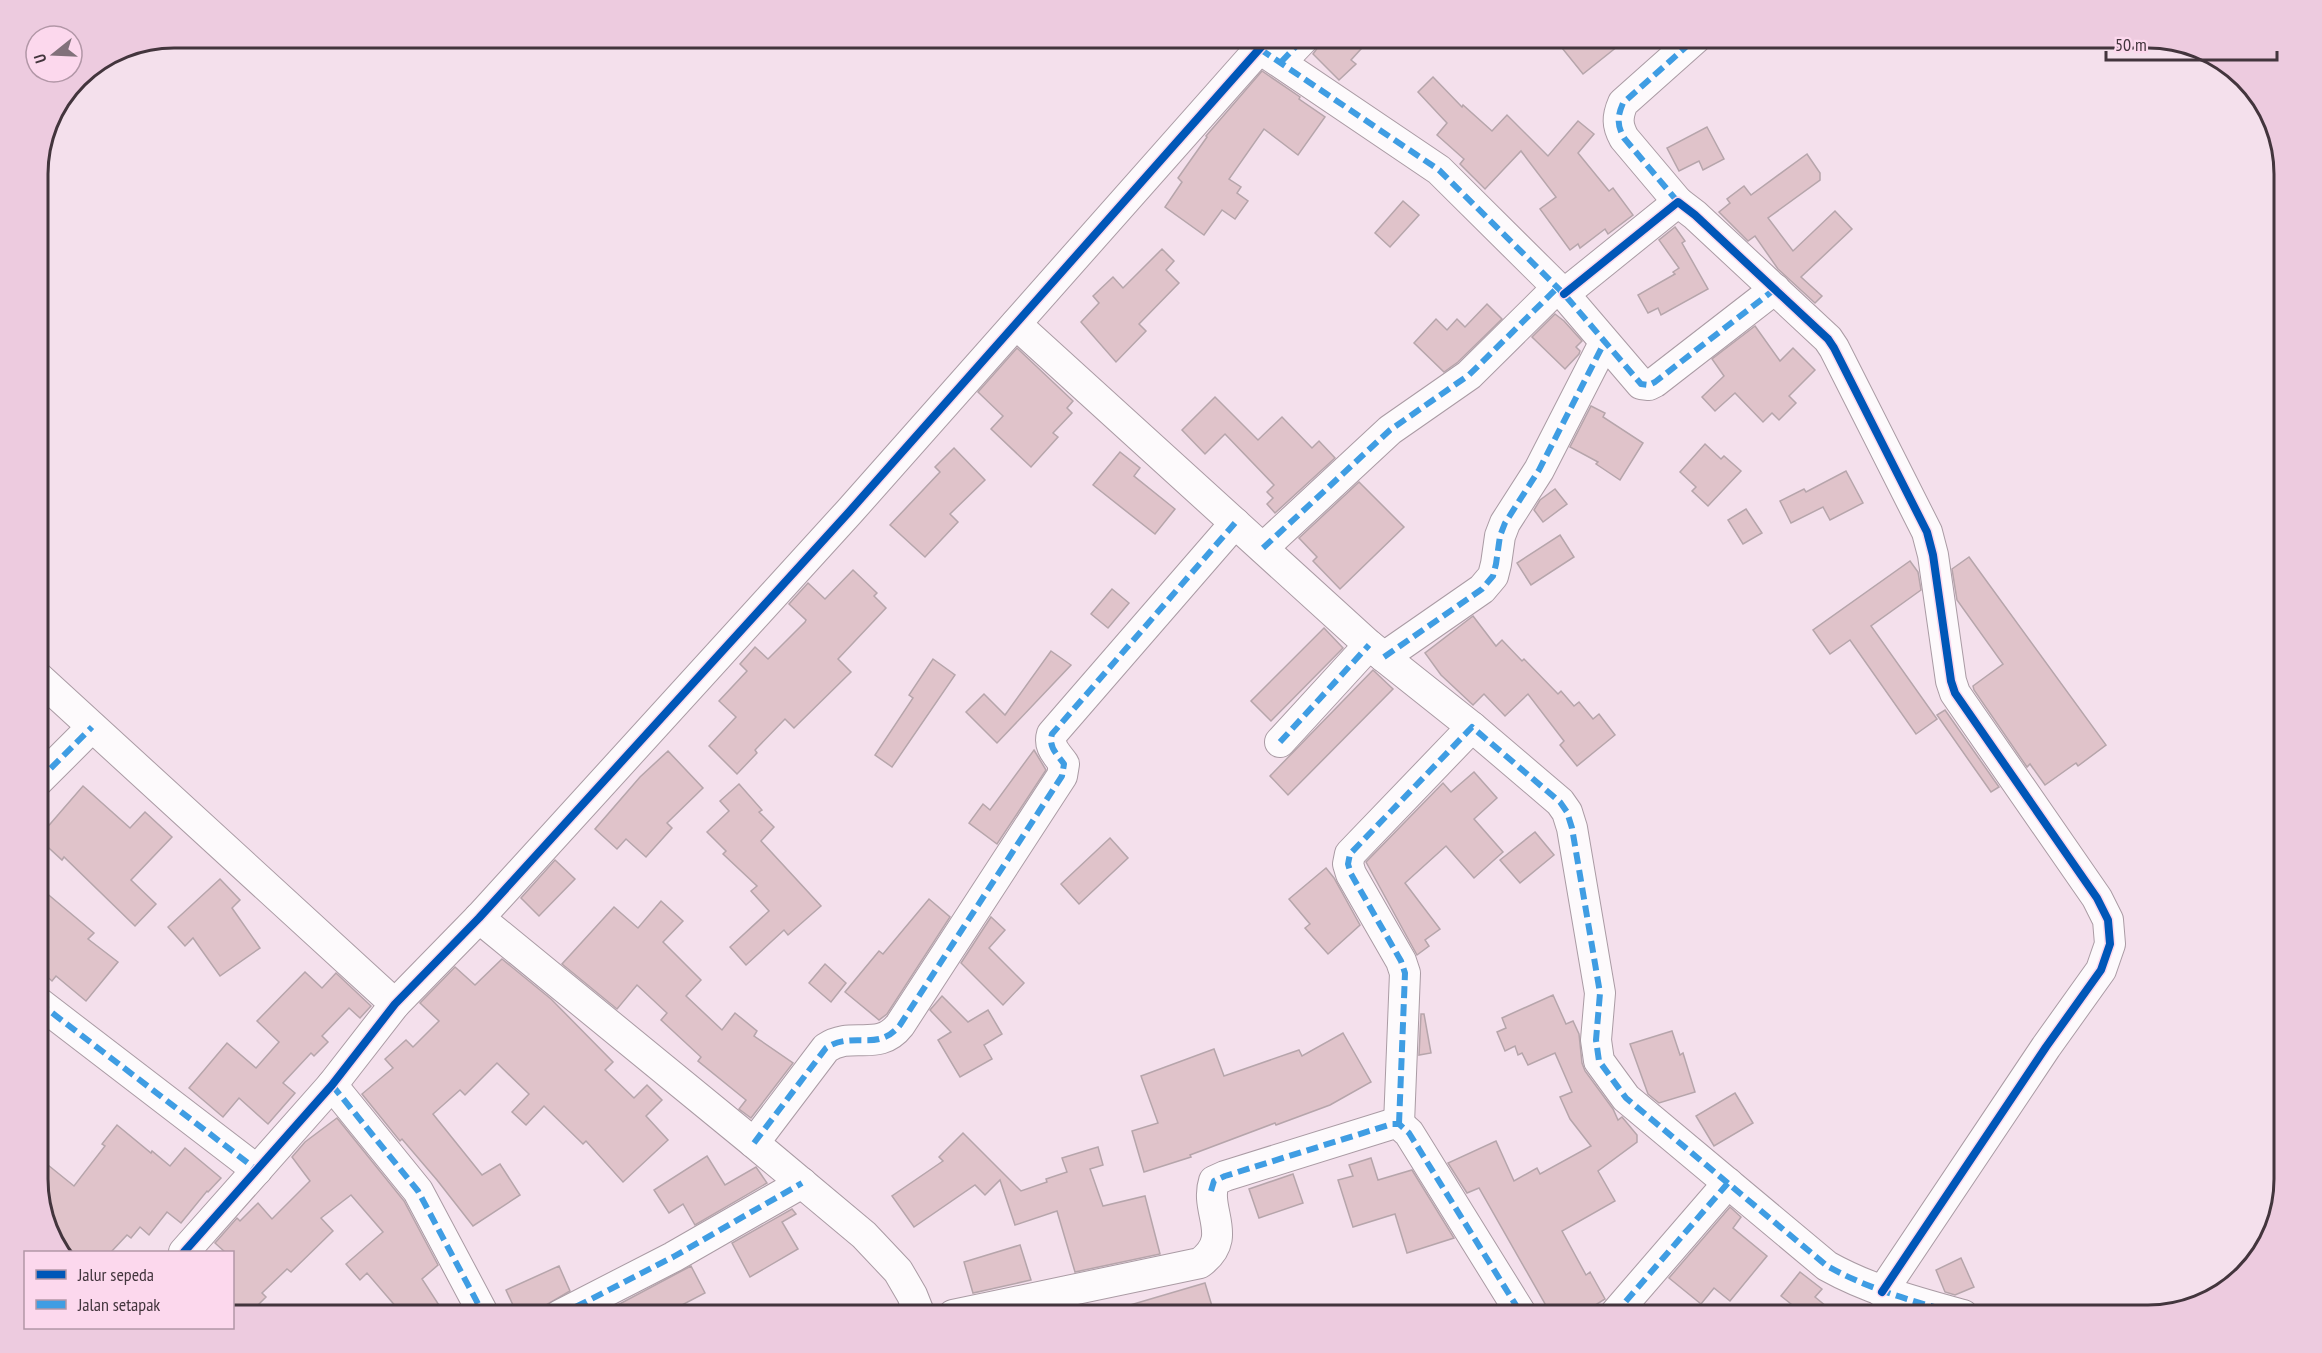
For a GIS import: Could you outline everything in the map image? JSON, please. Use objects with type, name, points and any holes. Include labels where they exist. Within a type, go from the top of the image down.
[{"type":"street","points":[[1685,48],[1623,103],[1618,114],[1618,127],[1624,138],[1678,202],[1775,289],[1834,348],[1927,532],[1933,555],[1951,681],[1955,693],[2097,898],[2108,920],[2110,944],[2101,970],[1882,1292]]},
{"type":"street","points":[[185,1251],[332,1085],[395,1004],[479,918],[841,521],[1016,324],[1270,49],[1439,170],[1560,291],[1641,384],[1649,385],[1775,289]]},
{"type":"street","points":[[1263,548],[1390,430],[1469,375],[1560,291],[1678,202]]},
{"type":"street","points":[[1016,324],[1376,651],[1560,802],[1567,812],[1572,828],[1600,993],[1596,1040],[1599,1061],[1626,1098],[1827,1266],[1848,1278],[1882,1292],[1926,1305]]},
{"type":"street","points":[[1280,742],[1376,651],[1482,589],[1493,576],[1505,523],[1512,508],[1539,470],[1604,343]]},
{"type":"street","points":[[754,1143],[826,1048],[836,1041],[883,1039],[892,1034],[900,1025],[1062,776],[1064,764],[1051,746],[1052,734],[1235,523]]},
{"type":"street","points":[[48,686],[395,1004]]},
{"type":"street","points":[[48,771],[92,727]]},
{"type":"street","points":[[1399,1124],[1405,973],[1401,961],[1350,874],[1348,864],[1350,854],[1472,728]]},
{"type":"street","points":[[479,918],[864,1235],[898,1271],[916,1305]]},
{"type":"street","points":[[48,1010],[257,1170]]},
{"type":"street","points":[[332,1085],[418,1191],[478,1305]]},
{"type":"street","points":[[1004,1305],[1200,1263],[1210,1256],[1216,1246],[1218,1230],[1211,1191],[1214,1181],[1392,1124],[1399,1124],[1409,1133],[1515,1305]]},
{"type":"street","points":[[581,1305],[673,1257],[802,1183]]},
{"type":"street","points":[[1624,1305],[1728,1184]]},
{"type":"building","points":[[1317,48],[1362,48],[1351,60],[1356,64],[1339,80],[1313,54]]},
{"type":"building","points":[[1562,48],[1616,48],[1583,74]]},
{"type":"building","points":[[1262,71],[1325,117],[1298,155],[1264,129],[1229,179],[1241,187],[1237,193],[1248,201],[1235,219],[1222,210],[1204,235],[1165,207],[1182,182],[1178,178],[1206,136]]},
{"type":"building","points":[[1433,77],[1462,107],[1463,105],[1492,131],[1507,115],[1548,156],[1578,121],[1594,134],[1578,153],[1609,191],[1613,188],[1633,215],[1608,234],[1605,229],[1580,248],[1578,244],[1570,250],[1540,209],[1556,197],[1521,151],[1485,189],[1460,164],[1464,159],[1437,135],[1447,123],[1418,92]]},
{"type":"building","points":[[1707,127],[1724,159],[1703,170],[1699,161],[1679,171],[1667,148]]},
{"type":"building","points":[[1807,154],[1820,173],[1820,180],[1768,218],[1793,251],[1835,211],[1852,229],[1801,277],[1822,296],[1815,303],[1778,269],[1755,236],[1748,241],[1719,212],[1730,203],[1727,199],[1744,186],[1751,195]]},
{"type":"building","points":[[1403,201],[1419,215],[1390,247],[1375,233]]},
{"type":"building","points":[[1675,227],[1685,241],[1682,243],[1708,289],[1661,315],[1658,308],[1648,313],[1638,295],[1675,274],[1673,272],[1679,268],[1659,240]]},
{"type":"building","points":[[1162,249],[1174,261],[1166,270],[1179,283],[1139,324],[1146,331],[1116,362],[1081,322],[1099,303],[1093,296],[1113,277],[1123,288]]},
{"type":"building","points":[[1487,304],[1502,319],[1458,362],[1444,372],[1414,343],[1436,319],[1447,330],[1457,319],[1465,327]]},
{"type":"building","points":[[1555,314],[1582,341],[1576,347],[1580,351],[1579,354],[1565,369],[1532,337]]},
{"type":"building","points":[[1755,326],[1780,361],[1793,348],[1815,370],[1789,396],[1796,403],[1779,420],[1772,413],[1763,422],[1735,393],[1715,411],[1702,397],[1724,376],[1712,359]]},
{"type":"building","points":[[1017,348],[1073,401],[1067,408],[1072,413],[1053,433],[1058,437],[1031,467],[991,429],[1003,416],[978,392]]},
{"type":"building","points":[[1215,397],[1258,440],[1282,417],[1312,448],[1319,441],[1335,458],[1275,513],[1267,504],[1273,498],[1267,492],[1274,485],[1225,434],[1205,454],[1182,430]]},
{"type":"building","points":[[1591,406],[1605,413],[1603,417],[1643,443],[1620,480],[1596,464],[1598,462],[1570,447]]},
{"type":"building","points":[[1705,444],[1721,459],[1724,456],[1741,471],[1708,506],[1692,491],[1696,487],[1680,472]]},
{"type":"building","points":[[954,448],[985,480],[950,514],[958,522],[925,557],[890,525],[940,472],[935,467]]},
{"type":"building","points":[[1120,452],[1140,468],[1134,476],[1175,509],[1155,534],[1093,485]]},
{"type":"building","points":[[1846,471],[1863,503],[1830,520],[1823,507],[1791,523],[1780,501],[1804,489],[1806,492]]},
{"type":"building","points":[[1359,482],[1404,527],[1340,589],[1313,561],[1317,557],[1299,538]]},
{"type":"building","points":[[1555,489],[1567,504],[1543,522],[1534,510],[1540,500]]},
{"type":"building","points":[[1746,509],[1762,533],[1743,544],[1728,520]]},
{"type":"building","points":[[1560,535],[1574,557],[1531,585],[1517,563]]},
{"type":"building","points":[[1969,557],[2106,745],[2078,766],[2076,763],[2045,785],[2030,764],[2027,767],[1974,690],[1973,686],[2003,664],[1957,600],[1952,569]]},
{"type":"building","points":[[1910,561],[1918,572],[1921,590],[1871,626],[1937,719],[1916,734],[1850,640],[1830,654],[1813,630]]},
{"type":"building","points":[[853,570],[877,593],[874,596],[886,608],[838,659],[851,672],[794,728],[785,719],[755,750],[757,753],[737,774],[709,746],[736,717],[719,701],[747,671],[740,664],[755,647],[768,659],[805,622],[806,620],[789,604],[808,583],[825,599]]},
{"type":"building","points":[[1112,589],[1129,603],[1108,628],[1091,614]]},
{"type":"building","points":[[1473,616],[1496,646],[1502,640],[1558,694],[1561,691],[1574,706],[1579,702],[1593,719],[1599,714],[1615,735],[1577,766],[1560,745],[1564,741],[1528,694],[1505,716],[1484,694],[1473,705],[1441,675],[1425,653]]},
{"type":"building","points":[[1324,628],[1343,648],[1271,721],[1251,701]]},
{"type":"building","points":[[1051,651],[1071,665],[997,743],[966,712],[984,694],[1005,715]]},
{"type":"building","points":[[933,659],[955,675],[892,767],[875,755],[913,698],[909,695]]},
{"type":"building","points":[[1373,670],[1393,689],[1288,795],[1270,776]]},
{"type":"building","points":[[1945,710],[1999,787],[1991,792],[1937,715]]},
{"type":"building","points":[[1034,750],[1046,770],[997,844],[969,823],[983,804],[990,810]]},
{"type":"building","points":[[668,751],[703,788],[667,823],[672,828],[646,857],[626,839],[617,849],[595,829],[640,777]]},
{"type":"building","points":[[1474,772],[1497,798],[1474,819],[1503,852],[1474,878],[1446,846],[1405,883],[1440,929],[1425,940],[1429,946],[1417,955],[1366,862],[1443,783],[1451,792]]},
{"type":"building","points":[[739,784],[762,810],[759,812],[774,827],[761,841],[821,906],[788,935],[784,930],[746,965],[730,947],[769,911],[751,891],[757,886],[723,854],[726,851],[707,832],[729,811],[720,801]]},
{"type":"building","points":[[83,786],[130,828],[145,812],[172,837],[131,880],[156,904],[135,926],[64,857],[62,860],[48,847],[48,826]]},
{"type":"building","points":[[1535,832],[1554,855],[1520,883],[1500,860]]},
{"type":"building","points":[[1110,838],[1128,858],[1079,904],[1061,884]]},
{"type":"building","points":[[555,860],[575,879],[539,916],[521,898]]},
{"type":"building","points":[[1326,868],[1360,925],[1328,954],[1305,928],[1310,924],[1289,899]]},
{"type":"building","points":[[220,879],[240,900],[232,908],[260,948],[220,976],[193,938],[185,946],[168,927]]},
{"type":"building","points":[[48,894],[94,933],[88,939],[118,962],[86,1001],[56,976],[52,981],[48,978]]},
{"type":"building","points":[[929,899],[950,917],[887,1014],[879,1020],[845,992],[879,951],[883,954]]},
{"type":"building","points":[[661,901],[683,921],[663,942],[701,980],[686,996],[722,1030],[735,1013],[757,1031],[754,1036],[793,1063],[751,1118],[739,1109],[746,1100],[698,1061],[701,1057],[661,1020],[667,1013],[637,985],[617,1009],[562,964],[614,907],[638,928]]},
{"type":"building","points":[[991,917],[1005,930],[989,948],[1024,983],[1003,1005],[961,963]]},
{"type":"building","points":[[502,959],[551,999],[613,1062],[605,1070],[634,1098],[647,1085],[662,1100],[646,1116],[668,1140],[623,1182],[586,1141],[583,1144],[544,1106],[526,1125],[512,1112],[529,1094],[497,1063],[465,1095],[460,1090],[433,1114],[482,1175],[500,1164],[520,1195],[473,1226],[437,1180],[402,1139],[400,1141],[362,1094],[393,1068],[385,1059],[406,1040],[413,1047],[439,1021],[420,1003],[455,967],[475,985]]},
{"type":"building","points":[[825,964],[846,983],[831,1002],[809,983]]},
{"type":"building","points":[[305,972],[322,988],[336,973],[371,1006],[360,1018],[349,1008],[322,1036],[328,1042],[314,1056],[311,1053],[283,1083],[295,1093],[268,1124],[239,1098],[223,1117],[189,1088],[227,1043],[256,1068],[279,1042],[257,1021]]},
{"type":"building","points":[[1553,995],[1566,1024],[1573,1021],[1579,1034],[1585,1071],[1613,1109],[1618,1120],[1622,1117],[1637,1135],[1637,1142],[1598,1171],[1615,1201],[1562,1231],[1586,1275],[1590,1272],[1605,1299],[1595,1305],[1546,1305],[1479,1188],[1467,1193],[1448,1163],[1496,1141],[1514,1181],[1537,1168],[1540,1174],[1591,1146],[1570,1119],[1560,1097],[1572,1092],[1555,1053],[1528,1065],[1522,1053],[1518,1055],[1515,1046],[1505,1051],[1497,1032],[1506,1028],[1502,1018]]},
{"type":"building","points":[[942,996],[968,1022],[988,1010],[1002,1034],[984,1045],[992,1059],[960,1077],[938,1040],[951,1032],[930,1010]]},
{"type":"building","points":[[1421,1014],[1424,1014],[1431,1053],[1419,1055]]},
{"type":"building","points":[[1672,1031],[1680,1055],[1683,1053],[1695,1092],[1659,1103],[1648,1094],[1630,1044]]},
{"type":"building","points":[[1343,1033],[1371,1082],[1330,1105],[1276,1125],[1275,1123],[1190,1155],[1191,1157],[1144,1172],[1132,1131],[1158,1123],[1141,1076],[1214,1049],[1224,1076],[1299,1050],[1302,1056]]},
{"type":"building","points":[[1735,1093],[1753,1123],[1714,1146],[1696,1116]]},
{"type":"building","points":[[337,1118],[404,1201],[438,1265],[422,1279],[439,1305],[395,1305],[367,1273],[360,1280],[346,1264],[383,1232],[351,1195],[321,1218],[333,1231],[291,1272],[287,1269],[262,1293],[266,1297],[258,1305],[234,1305],[234,1251],[224,1251],[215,1243],[237,1218],[240,1221],[258,1203],[272,1219],[310,1181],[292,1157],[305,1142]]},
{"type":"building","points":[[117,1125],[170,1166],[185,1148],[221,1178],[207,1191],[181,1223],[167,1212],[149,1235],[140,1227],[131,1238],[127,1235],[112,1251],[71,1251],[61,1235],[50,1204],[48,1165],[74,1186],[105,1146],[102,1144]]},
{"type":"building","points":[[963,1133],[1021,1191],[1067,1172],[1062,1158],[1098,1147],[1103,1165],[1090,1169],[1103,1206],[1145,1196],[1160,1254],[1075,1272],[1057,1211],[1015,1225],[1000,1180],[985,1195],[975,1185],[914,1227],[892,1196],[943,1161],[939,1157]]},
{"type":"building","points":[[707,1156],[725,1185],[756,1167],[767,1183],[695,1225],[683,1204],[669,1213],[654,1190]]},
{"type":"building","points":[[1371,1158],[1378,1180],[1412,1170],[1454,1238],[1407,1253],[1395,1214],[1353,1227],[1338,1180],[1353,1176],[1349,1165]]},
{"type":"building","points":[[1293,1174],[1303,1203],[1259,1218],[1249,1189]]},
{"type":"building","points":[[1730,1207],[1741,1217],[1733,1228],[1767,1256],[1730,1301],[1714,1288],[1701,1304],[1669,1278]]},
{"type":"building","points":[[792,1209],[796,1214],[782,1222],[798,1249],[750,1277],[732,1243]]},
{"type":"building","points":[[1020,1245],[1031,1280],[973,1293],[964,1262]]},
{"type":"building","points":[[1961,1258],[1974,1287],[1955,1295],[1945,1292],[1936,1270]]},
{"type":"building","points":[[559,1266],[570,1291],[546,1305],[513,1305],[506,1290]]},
{"type":"building","points":[[691,1266],[705,1293],[682,1305],[618,1305]]},
{"type":"building","points":[[1800,1272],[1822,1289],[1815,1297],[1825,1305],[1792,1305],[1781,1296]]},
{"type":"building","points":[[1205,1283],[1212,1305],[1130,1305]]},
{"type":"marked path","points":[[1281,62],[1294,48]]},
{"type":"marked path","points":[[1678,202],[1624,138],[1619,125],[1619,117],[1623,103],[1685,48]]},
{"type":"marked path","points":[[1260,49],[1439,170],[1564,294],[1641,384],[1649,385],[1655,382],[1775,289]]},
{"type":"marked path","points":[[1263,548],[1390,430],[1469,375],[1557,288]]},
{"type":"marked path","points":[[1384,657],[1482,589],[1493,576],[1500,536],[1505,523],[1539,470],[1604,343]]},
{"type":"marked path","points":[[754,1143],[826,1048],[846,1041],[883,1038],[900,1025],[1062,776],[1064,764],[1052,747],[1052,734],[1235,523]]},
{"type":"marked path","points":[[1280,742],[1369,645]]},
{"type":"marked path","points":[[48,771],[92,727]]},
{"type":"marked path","points":[[1399,1124],[1405,973],[1401,961],[1351,874],[1348,864],[1350,854],[1472,727],[1560,802],[1567,812],[1572,828],[1600,993],[1596,1040],[1599,1061],[1626,1098],[1827,1266],[1877,1289],[1928,1305]]},
{"type":"marked path","points":[[48,1010],[257,1170]]},
{"type":"marked path","points":[[332,1085],[418,1191],[479,1305]]},
{"type":"marked path","points":[[1211,1191],[1214,1181],[1225,1176],[1392,1124],[1399,1124],[1409,1133],[1516,1305]]},
{"type":"marked path","points":[[579,1305],[673,1257],[802,1183]]},
{"type":"marked path","points":[[1623,1305],[1728,1183]]},
{"type":"cycle path","points":[[185,1251],[332,1085],[395,1004],[479,918],[849,512],[1260,48]]},
{"type":"cycle path","points":[[1564,294],[1678,202],[1695,215],[1828,339],[1927,532],[1933,555],[1951,681],[1955,693],[2097,898],[2108,920],[2110,944],[2101,970],[2046,1047],[1882,1292]]}]
